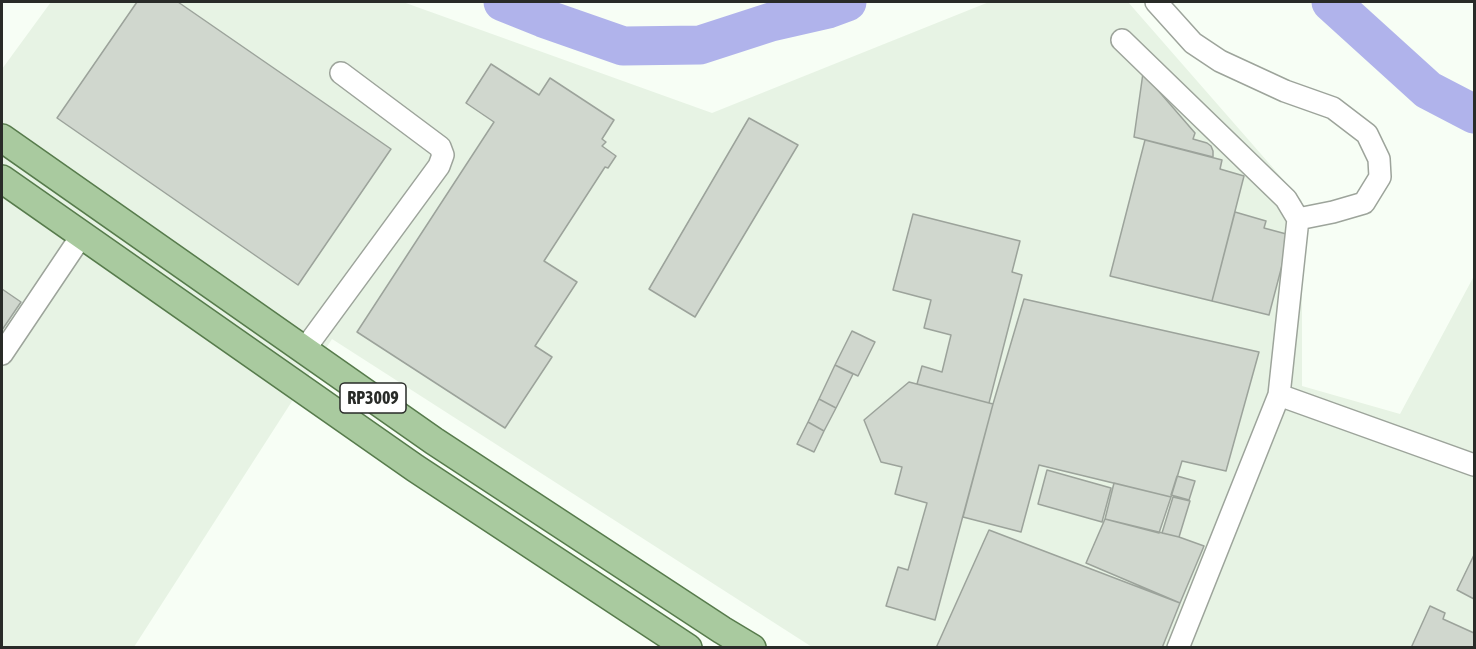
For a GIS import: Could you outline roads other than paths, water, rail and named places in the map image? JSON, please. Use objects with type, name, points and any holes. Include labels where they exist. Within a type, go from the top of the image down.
[{"type":"main road","name":"RP3009","points":[[2,138],[434,441],[752,648]]},
{"type":"main road","name":"RP3009","points":[[2,179],[416,468],[688,648]]},
{"type":"lane","points":[[1156,2],[1193,43],[1220,61],[1285,91],[1333,108],[1367,134],[1379,159],[1380,177],[1364,203],[1298,219]]},
{"type":"lane","points":[[1122,40],[1286,199],[1298,219],[1279,395],[1178,648]]},
{"type":"lane","points":[[304,350],[439,166],[443,155],[440,147],[341,73]]},
{"type":"lane","points":[[2,354],[82,235]]},
{"type":"lane","points":[[1279,395],[1474,465]]},
{"type":"waterway","points":[[503,2],[623,46],[700,45],[771,22],[828,9],[847,2]]},
{"type":"waterway","points":[[1331,2],[1428,90],[1474,114]]}]
